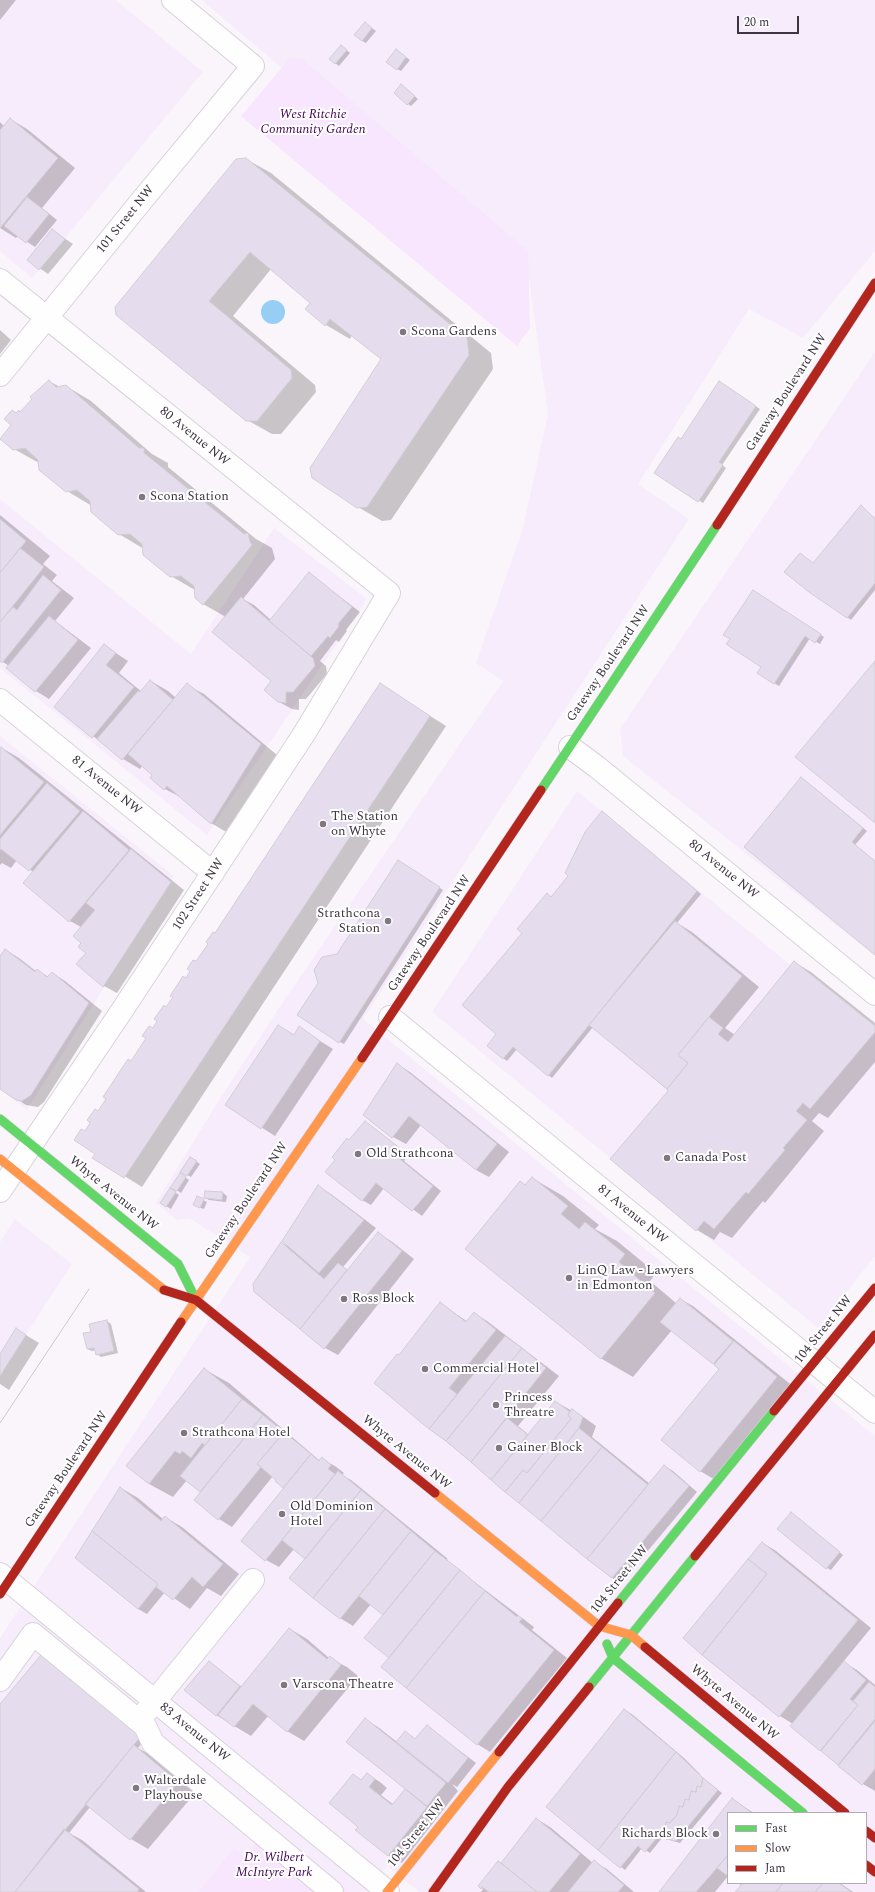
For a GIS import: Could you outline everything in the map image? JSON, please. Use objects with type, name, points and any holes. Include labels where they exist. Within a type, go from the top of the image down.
[{"type":"main road","name":"Gateway Boulevard NW","points":[[3,1583],[390,1017],[693,562],[875,283]]},
{"type":"main road","name":"Whyte Avenue NW","points":[[0,1119],[178,1264],[196,1300]]},
{"type":"main road","name":"Whyte Avenue NW","points":[[7,1164],[162,1289],[196,1300],[599,1626],[631,1634],[844,1812]]},
{"type":"main road","name":"104 Street NW","points":[[388,1892],[599,1626],[875,1288]]},
{"type":"main road","points":[[433,1892],[508,1787],[875,1336]]},
{"type":"main road","name":"Whyte Avenue NW","points":[[599,1626],[613,1658],[802,1812]]},
{"type":"main road","points":[[867,1832],[875,1838]]},
{"type":"main road","points":[[867,1865],[875,1872]]},
{"type":"street","name":"101 Street NW","points":[[0,375],[253,66],[173,0]]},
{"type":"street","name":"80 Avenue NW","points":[[0,280],[389,593]]},
{"type":"street","name":"102 Street NW","points":[[0,1191],[7,1164],[31,1144],[121,1012],[304,734],[389,593]]},
{"type":"street","name":"81 Avenue NW","points":[[0,700],[213,873]]},
{"type":"street","name":"80 Avenue NW","points":[[570,747],[597,767],[875,994]]},
{"type":"street","name":"81 Avenue NW","points":[[390,1017],[875,1412]]},
{"type":"street","points":[[139,1720],[253,1580]]},
{"type":"street","name":"83 Avenue NW","points":[[3,1583],[155,1701],[388,1892]]},
{"type":"street","points":[[0,1680],[34,1634],[139,1720],[145,1726],[153,1743],[332,1892]]},
{"type":"shaded area","points":[[0,0],[116,0],[203,72],[32,278],[0,251]]},
{"type":"shaded area","name":"Old Strathcona","points":[[202,0],[875,0],[875,251],[803,338],[749,309],[638,484],[689,519],[363,1019],[875,1436],[875,1892],[419,1892],[387,1866],[366,1892],[0,1892],[0,1638],[250,1257],[189,1218],[177,1220],[156,1203],[216,1105],[279,1008],[503,681],[476,663],[523,528],[548,414],[529,279]]},
{"type":"shaded area","points":[[875,352],[875,956],[623,756],[620,729]]},
{"type":"shaded area","points":[[0,499],[191,654],[274,528],[367,599],[207,835],[0,668]]},
{"type":"shaded area","points":[[0,736],[174,876],[27,1110],[0,1089]]},
{"type":"shaded area","points":[[577,791],[875,1034],[875,1256],[818,1328],[432,1012]]},
{"type":"shaded area","points":[[15,1219],[72,1264],[0,1374],[0,1242]]},
{"type":"green space","name":"West Ritchie Community Garden","points":[[290,58],[302,59],[528,251],[530,328],[517,346],[241,116]]},
{"type":"green space","name":"Dr. Wilbert McIntyre Park","points":[[270,1825],[349,1892],[199,1892],[234,1848],[245,1858]]},
{"type":"water","points":[[273,300],[278,301],[284,307],[284,317],[278,323],[273,324],[268,323],[262,317],[261,312],[262,307],[268,301]]},
{"type":"building","points":[[365,22],[372,28],[362,41],[354,35]]},
{"type":"building","points":[[341,45],[347,50],[335,64],[329,59]]},
{"type":"building","points":[[396,49],[406,57],[397,70],[386,62]]},
{"type":"building","points":[[401,84],[415,96],[407,105],[394,93]]},
{"type":"building","points":[[10,118],[58,158],[0,228],[0,130]]},
{"type":"building","name":"Scona Gardens","points":[[246,158],[467,338],[469,355],[367,507],[357,508],[312,478],[310,468],[381,359],[330,319],[325,326],[305,309],[310,303],[250,252],[209,301],[291,370],[292,378],[257,421],[246,421],[116,315],[115,307],[236,159]]},
{"type":"building","points":[[27,197],[49,214],[26,243],[4,226]]},
{"type":"building","points":[[52,229],[65,239],[39,270],[27,260]]},
{"type":"building","name":"Scona Station","points":[[49,380],[56,387],[66,385],[139,448],[144,448],[144,453],[244,534],[248,533],[252,545],[203,605],[195,598],[194,586],[181,576],[170,577],[143,555],[142,544],[130,534],[118,535],[91,512],[90,501],[77,490],[66,492],[39,470],[38,460],[25,448],[13,450],[0,439],[11,425],[4,419],[12,410],[16,413],[19,410],[20,412],[32,399],[30,397]]},
{"type":"building","points":[[719,381],[756,406],[719,462],[723,465],[698,502],[654,473],[678,437],[681,439]]},
{"type":"building","points":[[861,505],[875,519],[875,583],[847,618],[809,592],[784,572],[800,553],[813,563]]},
{"type":"building","points":[[0,519],[26,541],[0,573]]},
{"type":"building","points":[[20,548],[44,567],[0,622],[0,573]]},
{"type":"building","points":[[309,572],[352,607],[338,624],[339,626],[330,638],[328,636],[311,656],[269,621]]},
{"type":"building","points":[[43,575],[61,590],[2,663],[0,661],[0,622],[13,607],[17,610]]},
{"type":"building","points":[[753,590],[821,634],[815,643],[805,636],[774,684],[757,673],[761,667],[726,644],[730,639],[723,635]]},
{"type":"building","points":[[241,597],[313,658],[315,666],[293,692],[286,692],[286,703],[278,702],[264,690],[271,681],[212,632]]},
{"type":"building","points":[[49,616],[78,640],[35,692],[6,668]]},
{"type":"building","points":[[104,644],[116,653],[106,665],[134,687],[92,738],[54,707]]},
{"type":"building","points":[[875,661],[875,823],[795,757]]},
{"type":"building","points":[[150,680],[173,700],[122,760],[97,739],[138,691],[140,692]]},
{"type":"building","points":[[187,683],[261,744],[211,824],[167,786],[164,790],[150,778],[152,775],[128,754]]},
{"type":"building","name":"The Station on Whyte","points":[[380,683],[430,716],[124,1178],[92,1158],[95,1154],[74,1140],[81,1129],[85,1131],[90,1123],[87,1120],[95,1109],[98,1111],[106,1099],[103,1097],[128,1059],[131,1061],[146,1038],[142,1036],[149,1026],[153,1028],[157,1021],[154,1019],[164,1005],[166,1007],[173,997],[170,996],[183,976],[186,978],[190,971],[187,969],[193,960],[196,961],[208,944],[206,942],[213,932],[215,933]]},
{"type":"building","points":[[1,747],[44,782],[0,835],[0,749]]},
{"type":"building","points":[[801,777],[863,828],[852,842],[875,861],[875,955],[744,847]]},
{"type":"building","points":[[47,783],[80,811],[29,871],[1,849],[0,850],[0,839]]},
{"type":"building","points":[[83,811],[129,850],[69,922],[23,883]]},
{"type":"building","points":[[602,811],[697,891],[548,1076],[513,1047],[503,1059],[487,1046],[496,1034],[462,1005],[522,933],[517,929],[547,893],[551,897],[568,876],[565,873],[585,832]]},
{"type":"building","points":[[131,849],[171,882],[103,987],[76,964],[86,953],[78,947],[81,943],[73,936],[95,910],[86,903]]},
{"type":"building","name":"Strathcona Station","points":[[398,860],[440,887],[339,1043],[297,1015],[318,983],[314,970],[322,957],[337,954]]},
{"type":"building","points":[[675,921],[742,976],[678,1055],[688,1063],[667,1089],[589,1025]]},
{"type":"building","points":[[5,949],[35,972],[37,969],[47,977],[52,972],[89,1003],[31,1095],[22,1101],[16,1100],[0,1089],[0,956]]},
{"type":"building","points":[[794,961],[875,1026],[875,1032],[810,1109],[803,1103],[796,1111],[807,1120],[783,1148],[785,1150],[748,1194],[746,1192],[714,1229],[704,1221],[696,1231],[610,1159],[668,1091],[667,1089],[688,1063],[678,1055],[709,1017],[723,1028],[718,1034],[728,1042]]},
{"type":"building","points":[[278,1025],[294,1035],[299,1026],[320,1041],[261,1129],[225,1105]]},
{"type":"building","points":[[397,1063],[497,1144],[476,1170],[409,1116],[392,1138],[363,1115]]},
{"type":"building","points":[[365,1121],[401,1149],[396,1156],[433,1186],[412,1211],[376,1183],[362,1201],[325,1172],[335,1160],[332,1157],[347,1138],[349,1140]]},
{"type":"building","points":[[190,1157],[197,1161],[187,1176],[180,1172]]},
{"type":"building","points":[[180,1173],[186,1177],[177,1191],[170,1188]]},
{"type":"building","name":"LinQ Law - Lawyers in Edmonton","points":[[532,1177],[568,1206],[561,1214],[579,1229],[585,1222],[625,1254],[619,1262],[655,1293],[601,1359],[465,1249],[520,1181],[525,1185]]},
{"type":"building","points":[[318,1185],[364,1220],[319,1273],[282,1241]]},
{"type":"building","points":[[170,1188],[176,1192],[166,1207],[160,1203]]},
{"type":"building","points":[[205,1191],[223,1192],[222,1200],[204,1198]]},
{"type":"building","points":[[197,1196],[204,1199],[200,1208],[193,1205]]},
{"type":"building","name":"Ross Block","points":[[378,1232],[402,1251],[324,1349],[300,1329]]},
{"type":"building","points":[[281,1242],[324,1279],[338,1263],[347,1270],[300,1329],[254,1292],[253,1284]]},
{"type":"building","points":[[680,1298],[733,1341],[713,1364],[660,1322]]},
{"type":"building","name":"Commercial Hotel","points":[[440,1302],[466,1322],[474,1312],[496,1330],[449,1388],[457,1394],[429,1429],[374,1383],[397,1354],[399,1355]]},
{"type":"building","points":[[107,1320],[114,1351],[96,1355],[94,1348],[87,1349],[83,1333],[91,1332],[89,1324]]},
{"type":"building","points":[[16,1328],[26,1335],[0,1376],[0,1354]]},
{"type":"building","points":[[505,1336],[522,1348],[446,1441],[429,1429]]},
{"type":"building","points":[[734,1341],[777,1377],[700,1472],[661,1440],[719,1369],[714,1365]]},
{"type":"building","name":"Princess Threatre","points":[[522,1348],[546,1368],[471,1462],[446,1441]]},
{"type":"building","name":"Strathcona Hotel","points":[[204,1368],[242,1399],[205,1445],[202,1443],[191,1458],[182,1451],[180,1454],[175,1451],[149,1484],[126,1466]]},
{"type":"building","points":[[242,1399],[263,1415],[200,1492],[180,1476]]},
{"type":"building","points":[[555,1401],[570,1412],[568,1415],[571,1419],[527,1473],[523,1470],[505,1492],[491,1480]]},
{"type":"building","points":[[572,1409],[583,1417],[579,1428],[519,1503],[505,1492],[523,1470],[527,1473],[571,1419],[568,1415]]},
{"type":"building","points":[[263,1415],[284,1432],[257,1464],[261,1467],[218,1520],[194,1500]]},
{"type":"building","name":"Gainer Block","points":[[507,1418],[528,1435],[491,1480],[471,1462]]},
{"type":"building","points":[[579,1428],[602,1447],[541,1521],[519,1503]]},
{"type":"building","points":[[284,1432],[311,1454],[283,1488],[257,1464]]},
{"type":"building","points":[[602,1447],[648,1485],[587,1559],[541,1521]]},
{"type":"building","name":"Old Dominion Hotel","points":[[311,1454],[319,1461],[322,1457],[331,1465],[328,1469],[335,1474],[265,1561],[241,1541]]},
{"type":"building","points":[[664,1465],[689,1486],[612,1578],[587,1559]]},
{"type":"building","points":[[338,1471],[361,1490],[305,1559],[282,1540]]},
{"type":"building","points":[[120,1487],[161,1521],[165,1516],[223,1564],[203,1587],[192,1577],[173,1600],[156,1587],[158,1584],[92,1531]]},
{"type":"building","points":[[361,1490],[385,1509],[313,1598],[289,1578]]},
{"type":"building","points":[[385,1509],[411,1531],[340,1619],[313,1598]]},
{"type":"building","points":[[791,1512],[840,1552],[826,1569],[777,1529]]},
{"type":"building","points":[[92,1531],[158,1584],[138,1609],[75,1558]]},
{"type":"building","points":[[411,1531],[435,1551],[383,1615],[359,1596]]},
{"type":"building","points":[[762,1542],[858,1620],[779,1717],[702,1655],[767,1574],[748,1559]]},
{"type":"building","points":[[435,1551],[460,1570],[389,1658],[364,1638]]},
{"type":"building","points":[[748,1559],[767,1574],[702,1655],[683,1638]]},
{"type":"building","points":[[460,1570],[485,1591],[406,1688],[381,1667]]},
{"type":"building","points":[[485,1591],[517,1617],[518,1615],[522,1619],[519,1622],[554,1650],[477,1745],[406,1688]]},
{"type":"building","name":"Varscona Theatre","points":[[289,1628],[327,1659],[330,1656],[341,1665],[287,1732],[253,1704],[234,1727],[218,1715]]},
{"type":"building","points":[[41,1655],[141,1736],[15,1892],[0,1892],[0,1704]]},
{"type":"building","points":[[209,1661],[240,1686],[216,1716],[184,1690]]},
{"type":"building","points":[[844,1661],[866,1680],[850,1699],[858,1705],[820,1751],[790,1726]]},
{"type":"building","points":[[869,1682],[875,1687],[875,1719],[838,1765],[821,1751],[858,1705],[853,1701]]},
{"type":"building","points":[[624,1709],[676,1752],[598,1850],[546,1807]]},
{"type":"building","points":[[365,1718],[446,1783],[427,1806],[346,1742]]},
{"type":"building","points":[[875,1721],[875,1769],[862,1785],[838,1766]]},
{"type":"building","points":[[427,1725],[468,1758],[448,1783],[396,1742],[405,1731],[415,1739]]},
{"type":"building","name":"Walterdale Playhouse","points":[[134,1745],[178,1782],[130,1840],[85,1804]]},
{"type":"building","points":[[676,1752],[703,1778],[701,1787],[697,1786],[696,1792],[691,1791],[689,1800],[685,1799],[683,1807],[679,1806],[677,1815],[670,1823],[666,1822],[665,1828],[645,1852],[638,1846],[620,1868],[598,1850]]},
{"type":"building","points":[[367,1773],[375,1779],[369,1787],[392,1805],[405,1789],[427,1807],[388,1856],[355,1830],[358,1827],[329,1803],[353,1774],[361,1780]]},
{"type":"building","points":[[703,1778],[718,1790],[676,1841],[658,1837],[665,1828],[666,1822],[670,1823],[677,1815],[679,1806],[683,1807],[685,1799],[689,1800],[691,1791],[696,1792],[697,1786],[701,1787]]},
{"type":"building","name":"Richards Block","points":[[732,1798],[751,1812],[727,1812],[727,1856],[696,1892],[659,1892]]},
{"type":"building","points":[[536,1818],[580,1854],[549,1892],[537,1892],[501,1863]]},
{"type":"building","points":[[64,1829],[139,1889],[137,1892],[15,1892]]},
{"type":"building","points":[[727,1856],[727,1875],[717,1868]]},
{"type":"building","points":[[594,1860],[624,1885],[618,1892],[568,1892]]},
{"type":"building","points":[[498,1861],[537,1892],[489,1892],[482,1887],[481,1889],[478,1886]]},
{"type":"building","points":[[742,1884],[782,1884],[776,1892],[735,1892]]},
{"type":"building","points":[[782,1884],[822,1884],[815,1892],[776,1892]]},
{"type":"building","points":[[822,1884],[840,1884],[851,1892],[815,1892]]},
{"type":"tram line","points":[[0,1423],[89,1289]]},
{"type":"traffic: fast","points":[[541,790],[717,525]]},
{"type":"traffic: fast","points":[[0,1119],[178,1264],[196,1300]]},
{"type":"traffic: fast","points":[[618,1603],[774,1411]]},
{"type":"traffic: fast","points":[[589,1687],[695,1556]]},
{"type":"traffic: fast","points":[[607,1644],[613,1658],[802,1812]]},
{"type":"traffic: slow","points":[[181,1322],[362,1058]]},
{"type":"traffic: slow","points":[[0,1159],[164,1290]]},
{"type":"traffic: slow","points":[[435,1493],[599,1626],[631,1635],[645,1647]]},
{"type":"traffic: slow","points":[[387,1892],[499,1752]]},
{"type":"traffic: jam","points":[[717,525],[875,283]]},
{"type":"traffic: jam","points":[[362,1058],[541,790]]},
{"type":"traffic: jam","points":[[774,1411],[875,1288]]},
{"type":"traffic: jam","points":[[164,1290],[196,1300],[435,1493]]},
{"type":"traffic: jam","points":[[0,1594],[181,1322]]},
{"type":"traffic: jam","points":[[695,1556],[875,1335]]},
{"type":"traffic: jam","points":[[499,1752],[618,1603]]},
{"type":"traffic: jam","points":[[645,1647],[844,1812]]},
{"type":"traffic: jam","points":[[433,1892],[508,1787],[589,1687]]},
{"type":"traffic: jam","points":[[867,1832],[875,1838]]},
{"type":"traffic: jam","points":[[867,1866],[875,1872]]},
{"type":"place","name":"Scona Gardens","points":[[403,332]]},
{"type":"place","name":"Scona Station","points":[[142,497]]},
{"type":"place","name":"The Station on Whyte","points":[[323,824]]},
{"type":"place","name":"Strathcona Station","points":[[388,921]]},
{"type":"place","name":"Old Strathcona","points":[[358,1154]]},
{"type":"place","name":"Canada Post","points":[[667,1158]]},
{"type":"place","name":"LinQ Law - Lawyers in Edmonton","points":[[569,1278]]},
{"type":"place","name":"Ross Block","points":[[344,1299]]},
{"type":"place","name":"Commercial Hotel","points":[[425,1369]]},
{"type":"place","name":"Princess Threatre","points":[[496,1405]]},
{"type":"place","name":"Strathcona Hotel","points":[[184,1433]]},
{"type":"place","name":"Gainer Block","points":[[499,1448]]},
{"type":"place","name":"Old Dominion Hotel","points":[[282,1514]]},
{"type":"place","name":"Varscona Theatre","points":[[284,1685]]},
{"type":"place","name":"Walterdale Playhouse","points":[[136,1788]]},
{"type":"place","name":"Richards Block","points":[[716,1834]]}]
